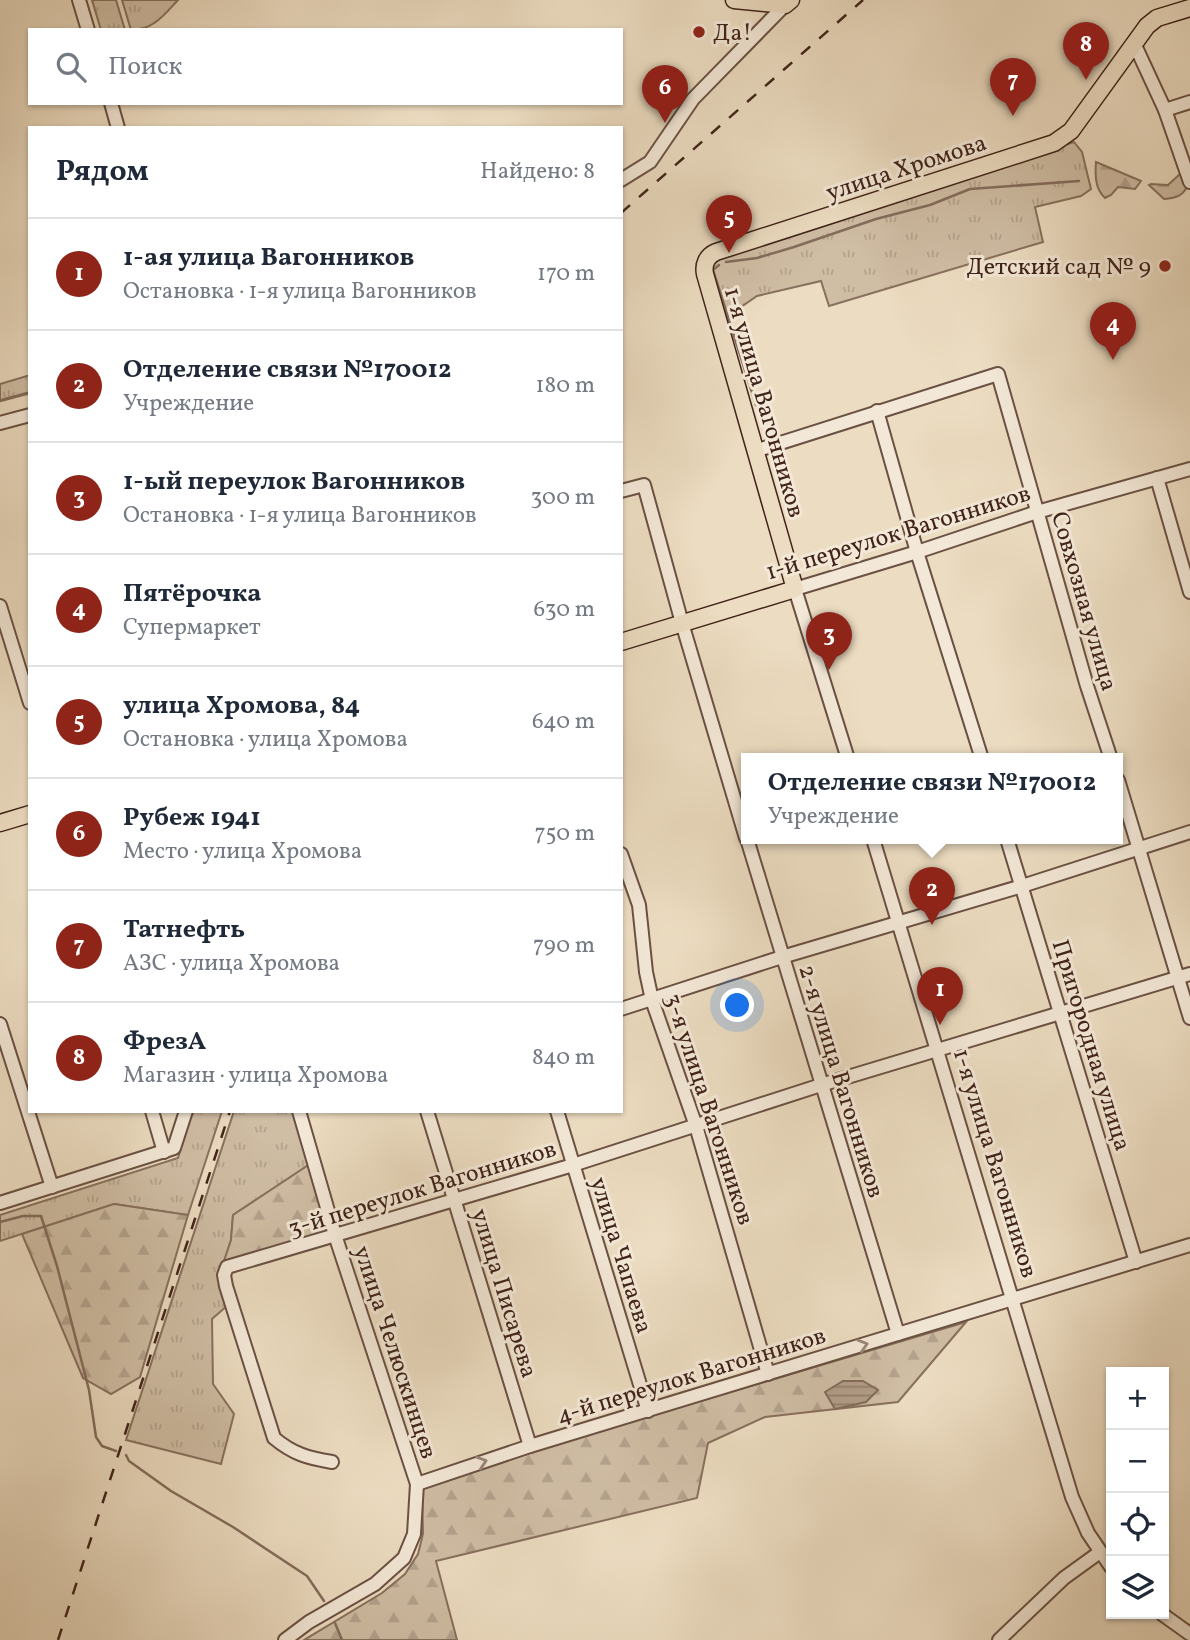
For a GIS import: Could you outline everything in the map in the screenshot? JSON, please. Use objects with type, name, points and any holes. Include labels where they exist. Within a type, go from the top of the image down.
[{"type":"main road","points":[[734,0],[788,3]]},
{"type":"main road","name":"улица Хромова","points":[[707,260],[716,252],[1054,143],[1071,131],[1134,43],[1154,21],[1190,8]]},
{"type":"main road","name":"1-я улица Вагонников","points":[[707,260],[704,273],[795,589]]},
{"type":"main road","name":"1-й переулок Вагонников","points":[[623,641],[795,589]]},
{"type":"main road","points":[[0,823],[28,815]]},
{"type":"street","points":[[79,0],[87,28]]},
{"type":"street","points":[[623,179],[650,162],[693,99],[788,3]]},
{"type":"street","points":[[1134,43],[1166,110],[1190,180]]},
{"type":"street","points":[[1166,110],[1190,102]]},
{"type":"street","points":[[111,105],[113,126]]},
{"type":"street","name":"Совхозная улица","points":[[877,411],[998,374],[1109,753]]},
{"type":"street","points":[[755,451],[877,411],[917,552],[980,753]]},
{"type":"street","points":[[0,423],[28,416]]},
{"type":"street","name":"1-й переулок Вагонников","points":[[795,589],[1037,512],[1190,469]]},
{"type":"street","points":[[1157,478],[1190,592]]},
{"type":"street","name":"2-я улица Вагонников","points":[[623,490],[644,485],[741,819]]},
{"type":"street","name":"1-я улица Вагонников","points":[[795,589],[846,753]]},
{"type":"street","points":[[0,606],[28,697]]},
{"type":"street","points":[[1123,796],[1184,976],[1190,1018]]},
{"type":"street","points":[[623,1008],[1190,832]]},
{"type":"street","name":"2-я улица Вагонников","points":[[748,844],[898,1334]]},
{"type":"street","name":"1-я улица Вагонников","points":[[875,844],[1072,1497],[1106,1560]]},
{"type":"street","name":"Пригородная улица","points":[[1009,844],[1136,1262]]},
{"type":"street","name":"3-я улица Вагонников","points":[[623,860],[639,905],[646,972],[652,1000],[696,1126],[768,1374]]},
{"type":"street","name":"3-й переулок Вагонников","points":[[332,1462],[305,1458],[274,1438],[226,1286],[224,1275],[227,1267],[573,1165],[821,1085],[1184,976]]},
{"type":"street","points":[[0,1024],[28,1112]]},
{"type":"street","points":[[28,1113],[52,1187]]},
{"type":"street","points":[[153,1113],[169,1150]]},
{"type":"street","points":[[0,1203],[169,1150],[185,1113]]},
{"type":"street","name":"улица Челюскинцев","points":[[300,1113],[335,1236],[417,1484]]},
{"type":"street","name":"улица Писарева","points":[[428,1113],[530,1446]]},
{"type":"street","name":"улица Чапаева","points":[[557,1113],[648,1411]]},
{"type":"street","name":"4-й переулок Вагонников","points":[[417,1484],[530,1446],[1190,1245]]},
{"type":"street","points":[[285,1640],[375,1584],[404,1558],[414,1534],[417,1484]]},
{"type":"street","points":[[999,1640],[1064,1578],[1100,1552]]},
{"type":"street","points":[[1169,1619],[1190,1634]]},
{"type":"green space","points":[[92,0],[116,0],[124,28],[100,28]]},
{"type":"green space","points":[[122,0],[178,0],[152,25],[146,28],[130,28]]},
{"type":"green space","points":[[1074,142],[1082,152],[1091,189],[1081,196],[1035,207],[1043,242],[829,306],[821,281],[757,296],[722,320],[709,266],[712,261]]},
{"type":"green space","points":[[1096,162],[1141,181],[1135,189],[1118,187],[1105,198],[1097,186]]},
{"type":"green space","points":[[1181,173],[1188,184],[1182,194],[1176,197],[1164,199],[1149,185],[1168,185]]},
{"type":"green space","points":[[28,376],[28,393],[0,400],[0,384]]},
{"type":"green space","points":[[191,1113],[221,1113],[188,1215],[114,1204],[0,1241],[0,1215],[178,1158]]},
{"type":"green space","points":[[233,1113],[295,1113],[310,1164],[233,1215],[231,1240],[220,1274],[228,1305],[212,1319],[213,1384],[234,1414],[221,1464],[126,1440]]},
{"type":"green space","points":[[310,1164],[332,1233],[223,1264],[231,1240],[233,1215]]},
{"type":"green space","points":[[114,1204],[188,1215],[140,1377],[111,1394],[83,1378],[22,1234]]},
{"type":"green space","points":[[966,1322],[898,1402],[765,1417],[708,1443],[697,1498],[436,1561],[457,1640],[304,1640],[382,1593],[405,1574],[418,1554],[423,1534],[422,1489],[556,1444]]},
{"type":"shaded area","points":[[843,1381],[863,1381],[878,1390],[866,1402],[835,1409],[825,1392]]},
{"type":"waterway","points":[[726,262],[757,258],[794,247],[876,219],[930,205],[970,189],[1079,181]]},
{"type":"waterway","points":[[719,265],[713,270],[756,405]]},
{"type":"waterway","points":[[0,401],[28,394]]},
{"type":"waterway","points":[[0,1222],[23,1216],[41,1216],[57,1266],[89,1390],[96,1437],[102,1446],[116,1451]]},
{"type":"waterway","points":[[126,1455],[129,1461],[171,1491],[233,1527],[307,1576],[324,1601]]},
{"type":"waterway","points":[[335,1623],[342,1640]]},
{"type":"railway","points":[[623,211],[863,0]]},
{"type":"railway","points":[[58,1640],[229,1113]]},
{"type":"place","name":"Да!","points":[[699,32]]},
{"type":"place","name":"ФрезА","points":[[1086,80]]},
{"type":"place","name":"Татнефть","points":[[1013,116]]},
{"type":"place","name":"Рубеж 1941","points":[[665,123]]},
{"type":"place","name":"улица Хромова, 84","points":[[729,253]]},
{"type":"place","name":"Детский сад № 9","points":[[1165,266]]},
{"type":"place","name":"Пятёрочка","points":[[1113,360]]},
{"type":"place","name":"1-ый переулок Вагонников","points":[[829,670]]},
{"type":"place","name":"Отделение связи №170012","points":[[932,925]]},
{"type":"place","name":"1-ая улица Вагонников","points":[[940,1025]]}]
